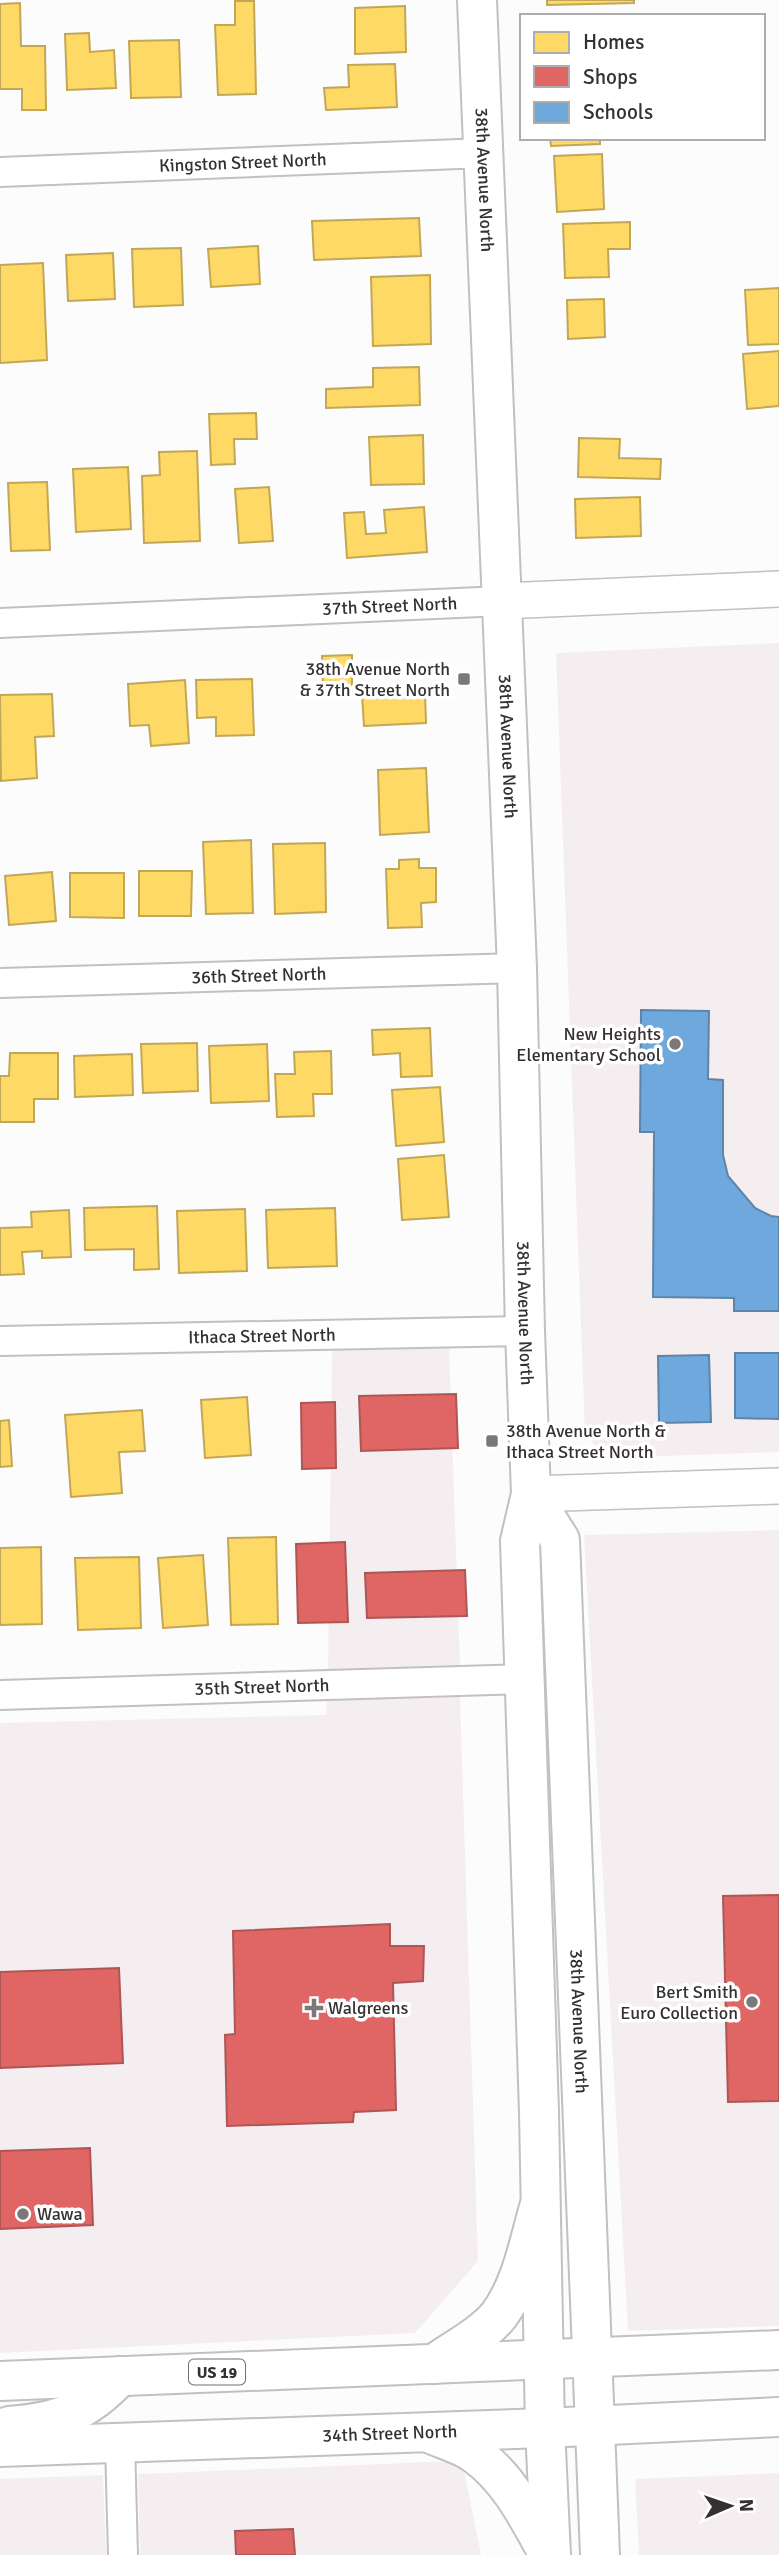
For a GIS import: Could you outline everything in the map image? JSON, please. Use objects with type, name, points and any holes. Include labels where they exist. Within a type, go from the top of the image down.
[{"type":"main road","name":"38th Avenue North","points":[[477,0],[517,968],[524,1331],[531,1494],[520,1541],[539,2112],[543,2360],[550,2555]]},
{"type":"main road","name":"38th Avenue North","points":[[531,1494],[560,1540],[600,2555]]},
{"type":"main road","points":[[434,2364],[489,2326],[499,2314],[518,2280],[540,2204]]},
{"type":"main road","name":"US 19","points":[[0,2381],[779,2350]]},
{"type":"main road","points":[[0,2426],[68,2416],[104,2393],[120,2376]]},
{"type":"main road","name":"34th Street North","points":[[0,2447],[779,2417]]},
{"type":"main road","points":[[425,2432],[474,2453],[503,2481],[525,2511],[550,2555]]},
{"type":"street","name":"Kingston Street North","points":[[0,172],[485,153]]},
{"type":"street","name":"37th Street North","points":[[0,623],[779,589]]},
{"type":"street","name":"36th Street North","points":[[0,984],[517,968]]},
{"type":"street","name":"Ithaca Street North","points":[[0,1341],[524,1331]]},
{"type":"street","points":[[531,1494],[779,1486]]},
{"type":"street","name":"35th Street North","points":[[0,1695],[524,1679]]},
{"type":"street","points":[[120,2443],[123,2555]]},
{"type":"shaded area","name":"New Heights Elementary School","points":[[779,643],[779,1452],[608,1458],[585,1435],[556,653]]},
{"type":"shaded area","points":[[449,1347],[460,1666],[328,1670],[332,1350]]},
{"type":"shaded area","points":[[779,1530],[779,2326],[628,2331],[584,1535]]},
{"type":"shaded area","points":[[460,1697],[478,2261],[415,2333],[0,2353],[0,1723],[326,1715],[327,1700]]},
{"type":"shaded area","points":[[454,2461],[463,2466],[481,2555],[140,2555],[138,2474]]},
{"type":"shaded area","points":[[779,2473],[779,2555],[639,2555],[635,2479]]},
{"type":"shaded area","points":[[103,2475],[106,2555],[0,2555],[0,2479]]},
{"type":"building: Homes","points":[[547,0],[634,0],[634,3],[547,5]]},
{"type":"building: Homes","points":[[235,1],[254,1],[256,94],[218,95],[215,25],[235,25]]},
{"type":"building: Homes","points":[[20,3],[21,46],[45,46],[46,110],[22,110],[22,89],[0,89],[0,4]]},
{"type":"building: Homes","points":[[405,6],[406,52],[355,54],[355,8]]},
{"type":"building: Homes","points":[[89,33],[90,52],[114,50],[116,88],[67,90],[65,34]]},
{"type":"building: Homes","points":[[179,40],[181,97],[131,98],[129,41]]},
{"type":"building: Homes","points":[[395,64],[397,107],[326,110],[324,88],[349,87],[348,65]]},
{"type":"building: Homes","points":[[550,140],[600,140],[600,144],[551,146]]},
{"type":"building: Homes","points":[[602,154],[604,209],[557,212],[554,156]]},
{"type":"building: Homes","points":[[419,218],[421,256],[314,260],[312,221]]},
{"type":"building: Homes","points":[[630,222],[630,249],[608,249],[609,277],[565,278],[563,224]]},
{"type":"building: Homes","points":[[258,246],[260,284],[211,287],[208,249]]},
{"type":"building: Homes","points":[[181,248],[183,305],[134,307],[132,249]]},
{"type":"building: Homes","points":[[113,253],[115,299],[68,301],[66,255]]},
{"type":"building: Homes","points":[[43,263],[47,360],[0,363],[0,265]]},
{"type":"building: Homes","points":[[430,275],[431,344],[373,346],[371,277]]},
{"type":"building: Homes","points":[[779,288],[779,344],[748,345],[745,290]]},
{"type":"building: Homes","points":[[604,299],[605,337],[568,339],[567,300]]},
{"type":"building: Homes","points":[[779,351],[779,406],[747,409],[743,354]]},
{"type":"building: Homes","points":[[419,367],[420,405],[326,408],[326,389],[373,387],[373,368]]},
{"type":"building: Homes","points":[[256,413],[257,439],[234,439],[235,464],[211,465],[209,414]]},
{"type":"building: Homes","points":[[423,435],[424,484],[371,485],[369,437]]},
{"type":"building: Homes","points":[[579,438],[620,439],[619,458],[661,459],[660,479],[578,477]]},
{"type":"building: Homes","points":[[197,451],[200,541],[144,543],[142,476],[160,475],[159,452]]},
{"type":"building: Homes","points":[[128,467],[131,529],[76,532],[73,469]]},
{"type":"building: Homes","points":[[47,482],[50,550],[11,551],[8,483]]},
{"type":"building: Homes","points":[[269,487],[273,541],[239,543],[235,489]]},
{"type":"building: Homes","points":[[640,497],[641,536],[576,538],[575,499]]},
{"type":"building: Homes","points":[[424,507],[427,552],[347,558],[344,513],[364,512],[366,534],[386,533],[384,510]]},
{"type":"building: Homes","points":[[352,655],[352,691],[323,692],[322,656]]},
{"type":"building: Homes","points":[[252,679],[254,735],[216,736],[216,717],[197,718],[196,680]]},
{"type":"building: Homes","points":[[185,680],[189,743],[151,746],[149,725],[130,726],[128,684]]},
{"type":"building: Homes","points":[[425,692],[426,723],[364,726],[362,695]]},
{"type":"building: Homes","points":[[52,694],[54,736],[35,737],[37,778],[1,781],[0,695]]},
{"type":"building: Homes","points":[[426,768],[429,832],[380,835],[378,770]]},
{"type":"building: Homes","points":[[251,840],[253,913],[206,914],[203,842]]},
{"type":"building: Homes","points":[[325,843],[326,912],[275,914],[273,844]]},
{"type":"building: Homes","points":[[419,859],[419,868],[436,868],[436,902],[421,903],[422,927],[388,928],[386,869],[399,869],[399,860]]},
{"type":"building: Homes","points":[[139,871],[192,871],[191,916],[139,916]]},
{"type":"building: Homes","points":[[52,872],[56,921],[9,925],[5,876]]},
{"type":"building: Homes","points":[[70,873],[124,873],[124,918],[70,917]]},
{"type":"building: Homes","points":[[430,1028],[432,1076],[401,1077],[400,1053],[373,1055],[372,1030]]},
{"type":"building: Homes","points":[[197,1043],[198,1091],[143,1093],[141,1044]]},
{"type":"building: Homes","points":[[267,1044],[269,1101],[211,1103],[209,1046]]},
{"type":"building: Homes","points":[[331,1051],[332,1094],[313,1094],[314,1116],[277,1117],[275,1074],[295,1074],[294,1052]]},
{"type":"building: Homes","points":[[10,1053],[58,1053],[58,1099],[34,1099],[34,1122],[0,1122],[0,1076],[9,1076]]},
{"type":"building: Homes","points":[[132,1054],[133,1095],[75,1097],[74,1056]]},
{"type":"building: Homes","points":[[440,1087],[444,1142],[396,1146],[392,1090]]},
{"type":"building: Homes","points":[[444,1155],[449,1217],[402,1220],[398,1159]]},
{"type":"building: Homes","points":[[157,1206],[159,1269],[134,1270],[134,1249],[85,1250],[84,1208]]},
{"type":"building: Homes","points":[[335,1208],[337,1266],[268,1268],[266,1210]]},
{"type":"building: Homes","points":[[245,1209],[247,1271],[179,1273],[177,1211]]},
{"type":"building: Homes","points":[[69,1210],[71,1257],[42,1258],[42,1251],[22,1252],[24,1274],[0,1275],[0,1228],[32,1227],[31,1212]]},
{"type":"building: Homes","points":[[247,1397],[251,1455],[205,1458],[201,1400]]},
{"type":"building: Homes","points":[[142,1410],[145,1451],[119,1452],[122,1493],[71,1497],[65,1415]]},
{"type":"building: Homes","points":[[9,1420],[12,1466],[0,1467],[0,1421]]},
{"type":"building: Homes","points":[[276,1537],[278,1624],[231,1625],[228,1538]]},
{"type":"building: Homes","points":[[41,1547],[42,1624],[0,1625],[0,1548]]},
{"type":"building: Homes","points":[[203,1555],[208,1625],[163,1628],[158,1558]]},
{"type":"building: Homes","points":[[139,1557],[141,1628],[78,1630],[75,1558]]},
{"type":"building: Shops","points":[[456,1394],[458,1448],[361,1451],[359,1396]]},
{"type":"building: Shops","points":[[335,1402],[336,1468],[302,1469],[301,1403]]},
{"type":"building: Shops","points":[[345,1542],[348,1622],[298,1623],[296,1544]]},
{"type":"building: Shops","points":[[465,1570],[467,1616],[367,1618],[365,1573]]},
{"type":"building: Shops","name":"Bert Smith Euro Collection","points":[[779,1895],[779,2101],[728,2102],[723,1896]]},
{"type":"building: Shops","name":"Walgreens","points":[[390,1924],[390,1946],[424,1946],[423,1981],[393,1983],[396,2110],[354,2112],[353,2122],[227,2126],[225,2035],[235,2034],[233,1931]]},
{"type":"building: Shops","points":[[119,1968],[123,2063],[0,2068],[0,1972]]},
{"type":"building: Shops","points":[[90,2148],[93,2225],[0,2229],[0,2151]]},
{"type":"building: Shops","points":[[293,2529],[295,2555],[236,2555],[235,2531]]},
{"type":"building: Schools","points":[[641,1010],[709,1011],[708,1079],[723,1080],[723,1155],[728,1176],[755,1208],[779,1217],[779,1311],[734,1311],[734,1298],[653,1297],[654,1132],[640,1132]]},
{"type":"building: Schools","points":[[735,1353],[779,1353],[779,1419],[735,1418]]},
{"type":"building: Schools","points":[[709,1355],[711,1422],[659,1423],[658,1356]]},
{"type":"place","name":"38th Avenue North & 37th Street North","points":[[464,679]]},
{"type":"place","name":"New Heights Elementary School","points":[[675,1044]]},
{"type":"place","name":"38th Avenue North & Ithaca Street North","points":[[492,1441]]},
{"type":"place","name":"Bert Smith Euro Collection","points":[[752,2002]]},
{"type":"place","name":"Walgreens","points":[[314,2008]]},
{"type":"place","name":"Wawa","points":[[23,2214]]}]
